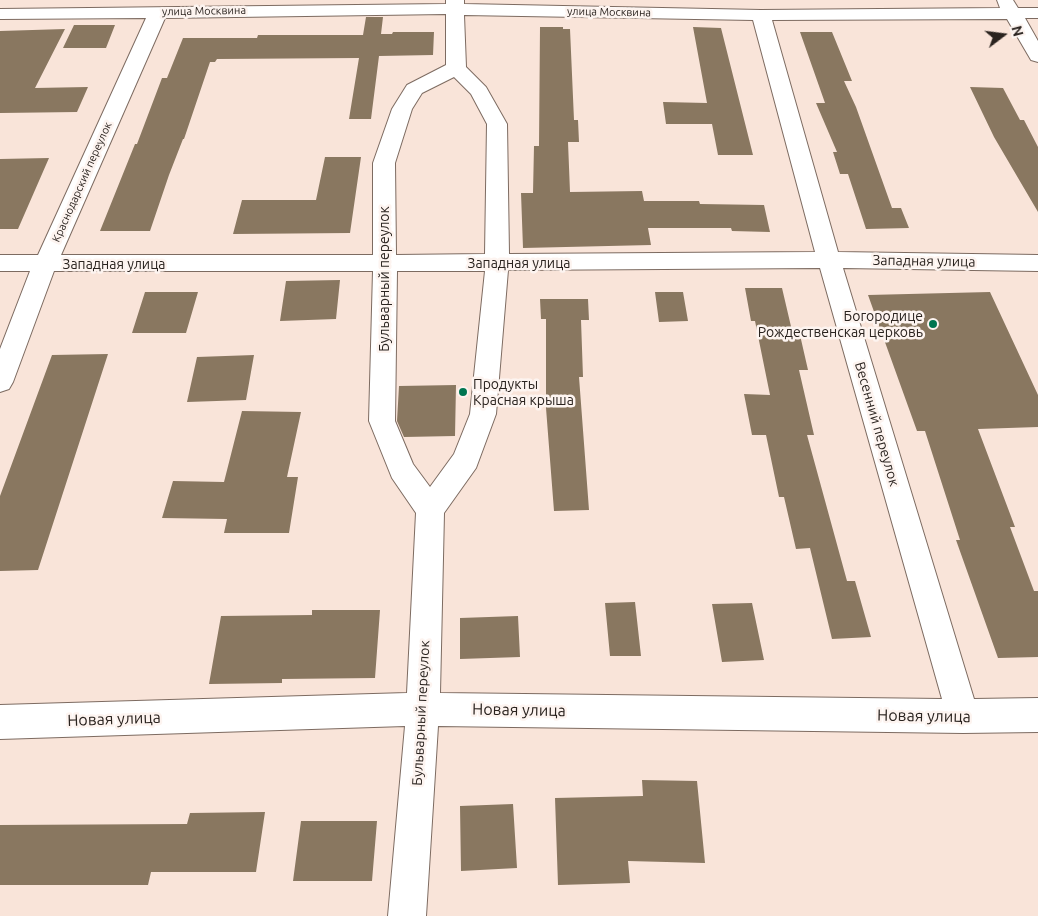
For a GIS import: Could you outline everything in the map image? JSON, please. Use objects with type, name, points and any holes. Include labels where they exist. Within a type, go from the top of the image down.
[{"type":"street","name":"улица Москвина","points":[[0,14],[454,4],[761,15],[1008,7],[1038,13]]},
{"type":"street","points":[[430,510],[466,460],[483,414],[497,263],[497,124],[479,91],[456,68],[454,4]]},
{"type":"street","points":[[1008,7],[1038,56]]},
{"type":"street","name":"Краснодарский переулок","points":[[0,382],[45,264],[158,12]]},
{"type":"street","name":"Весенний переулок","points":[[761,15],[829,260],[963,716]]},
{"type":"street","name":"Бульварный переулок","points":[[407,916],[423,709],[430,510],[402,470],[382,421],[385,264],[384,162],[402,109],[414,89],[456,68]]},
{"type":"street","name":"Западная улица","points":[[0,263],[385,264],[829,260],[1038,263]]},
{"type":"street","name":"Новая улица","points":[[0,722],[423,709],[963,716],[1038,715]]},
{"type":"building","points":[[366,17],[383,17],[381,34],[392,34],[393,32],[434,32],[433,55],[379,56],[371,119],[349,119],[359,58],[217,59],[215,62],[210,62],[150,231],[100,231],[135,144],[137,144],[162,78],[167,78],[183,38],[257,38],[258,35],[363,35]]},
{"type":"building","points":[[74,25],[115,25],[106,48],[63,48]]},
{"type":"building","points":[[540,27],[563,27],[563,29],[570,29],[574,120],[578,120],[579,142],[568,142],[570,192],[642,191],[644,201],[699,201],[700,204],[764,205],[770,232],[732,231],[731,228],[648,228],[651,245],[523,248],[521,193],[533,193],[534,146],[539,146]]},
{"type":"building","points":[[693,27],[721,28],[753,155],[718,155],[712,124],[666,124],[663,102],[707,103]]},
{"type":"building","points":[[65,29],[35,88],[88,87],[77,112],[0,113],[0,31]]},
{"type":"building","points":[[800,32],[832,32],[852,81],[844,81],[856,107],[892,208],[901,208],[909,228],[866,229],[848,174],[840,174],[833,152],[837,152],[816,103],[825,103]]},
{"type":"building","points":[[970,87],[1003,88],[1020,120],[1024,120],[1038,147],[1038,212],[994,137]]},
{"type":"building","points":[[325,157],[361,157],[350,233],[233,234],[242,200],[316,200]]},
{"type":"building","points":[[49,158],[18,229],[0,229],[0,159]]},
{"type":"building","points":[[340,280],[336,319],[280,321],[286,281]]},
{"type":"building","points":[[745,288],[782,288],[793,335],[800,335],[808,370],[799,370],[814,435],[807,435],[847,581],[855,581],[871,637],[832,639],[810,548],[796,549],[784,497],[779,497],[766,435],[752,435],[744,394],[770,395],[755,321],[751,321]]},
{"type":"building","points":[[145,292],[198,292],[186,333],[132,333]]},
{"type":"building","points":[[655,292],[683,292],[688,321],[659,322]]},
{"type":"building","points":[[990,292],[1038,395],[1038,427],[978,429],[1015,527],[1010,527],[1034,591],[1038,591],[1038,657],[998,658],[956,540],[960,540],[925,431],[917,431],[868,295]]},
{"type":"building","points":[[540,299],[588,299],[589,320],[581,320],[583,377],[579,377],[589,510],[554,511],[546,408],[546,319],[541,319]]},
{"type":"building","points":[[108,354],[38,570],[0,571],[0,496],[52,355]]},
{"type":"building","points":[[254,355],[246,400],[187,402],[197,357]]},
{"type":"building","points":[[456,385],[455,436],[404,437],[397,421],[399,386]]},
{"type":"building","points":[[242,411],[301,412],[287,477],[298,477],[289,533],[224,533],[227,519],[162,518],[173,481],[224,482]]},
{"type":"building","points":[[635,602],[641,656],[610,656],[605,603]]},
{"type":"building","points":[[752,603],[764,660],[722,662],[712,604]]},
{"type":"building","points":[[312,610],[380,610],[375,678],[282,679],[282,683],[209,684],[221,616],[312,615]]},
{"type":"building","points":[[518,616],[520,657],[460,659],[460,618]]},
{"type":"building","points":[[642,780],[697,781],[705,863],[628,861],[630,883],[558,885],[555,798],[643,796]]},
{"type":"building","points":[[513,804],[517,868],[461,871],[460,806]]},
{"type":"building","points":[[265,812],[256,872],[151,872],[148,885],[0,885],[0,825],[187,824],[190,813]]},
{"type":"building","points":[[301,821],[377,821],[372,881],[293,881]]},
{"type":"place","name":"Богородице Рождественская церковь","points":[[933,324]]},
{"type":"place","name":"Продукты Красная крыша","points":[[463,392]]}]
